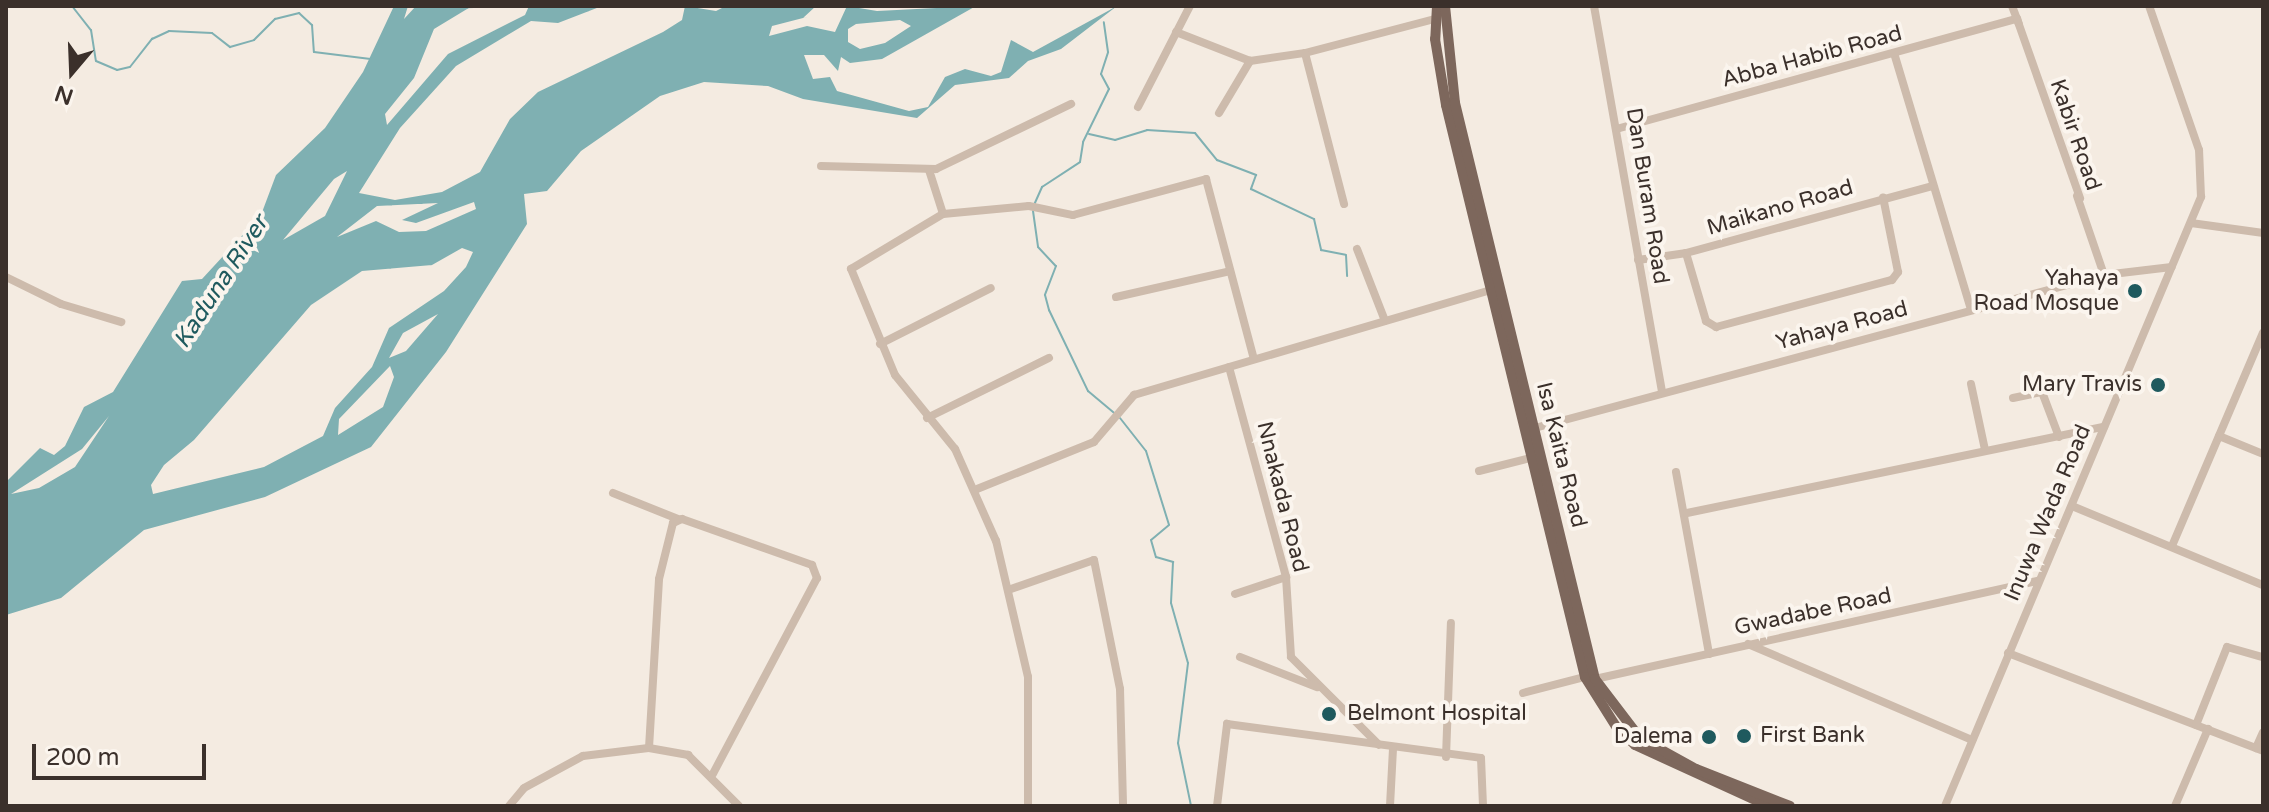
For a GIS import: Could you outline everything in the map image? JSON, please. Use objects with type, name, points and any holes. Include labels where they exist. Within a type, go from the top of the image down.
[{"type":"main road","name":"Isa Kaita Road","points":[[1437,6],[1435,19],[1450,104],[1491,290],[1528,430],[1530,458],[1590,678],[1640,738],[1760,802],[1790,806]]},
{"type":"main road","name":"Isa Kaita Road","points":[[1445,6],[1450,104],[1590,678]]},
{"type":"street","points":[[1138,107],[1190,6]]},
{"type":"street","name":"Dan Buram Road","points":[[1594,6],[1620,128],[1638,260],[1662,392]]},
{"type":"street","name":"Kabir Road","points":[[2012,6],[2104,275]]},
{"type":"street","name":"Inuwa Wada Road","points":[[1945,806],[2191,223],[2204,173],[2149,6]]},
{"type":"street","points":[[1176,32],[1250,61],[1305,53],[1435,19]]},
{"type":"street","points":[[2017,19],[2080,198]]},
{"type":"street","name":"Abba Habib Road","points":[[1620,128],[2017,19]]},
{"type":"street","points":[[1305,53],[1344,204]]},
{"type":"street","points":[[1894,53],[1971,310]]},
{"type":"street","points":[[1219,113],[1250,61]]},
{"type":"street","points":[[821,166],[929,170],[1071,104]]},
{"type":"street","points":[[929,170],[943,214]]},
{"type":"street","points":[[1028,806],[1028,677],[1008,590],[977,489],[955,449],[927,418],[880,344],[851,269],[943,214],[1029,206],[1079,214],[1206,179],[1254,359]]},
{"type":"street","name":"Maikano Road","points":[[1638,260],[1686,253],[1932,186]]},
{"type":"street","points":[[1686,253],[1706,321],[1716,327],[1892,280],[1898,272],[1883,197]]},
{"type":"street","points":[[2191,223],[2263,233]]},
{"type":"street","points":[[1357,249],[1385,321]]},
{"type":"street","name":"Yahaya Road","points":[[1528,430],[2104,275],[2172,267]]},
{"type":"street","points":[[1116,297],[1230,271]]},
{"type":"street","points":[[6,277],[61,304],[121,322]]},
{"type":"street","points":[[880,344],[991,288]]},
{"type":"street","points":[[977,489],[1094,442],[1134,395],[1491,290]]},
{"type":"street","points":[[2172,546],[2263,333]]},
{"type":"street","points":[[927,418],[1049,358]]},
{"type":"street","name":"Nnakada Road","points":[[1229,367],[1286,577],[1291,657],[1379,745]]},
{"type":"street","points":[[1971,384],[1985,450]]},
{"type":"street","points":[[2013,398],[2042,392],[2059,437]]},
{"type":"street","points":[[1687,513],[2104,427]]},
{"type":"street","points":[[2219,436],[2263,454]]},
{"type":"street","points":[[1479,471],[1530,458]]},
{"type":"street","points":[[1676,472],[1687,513],[1709,654]]},
{"type":"street","points":[[613,493],[678,519],[753,542],[817,571],[713,774]]},
{"type":"street","points":[[2072,506],[2263,585]]},
{"type":"street","points":[[649,748],[659,579],[669,530],[678,519]]},
{"type":"street","points":[[1008,590],[1094,560],[1120,689],[1123,806]]},
{"type":"street","points":[[1235,594],[1286,577]]},
{"type":"street","name":"Gwadabe Road","points":[[1523,693],[2038,581]]},
{"type":"street","points":[[1446,757],[1451,623]]},
{"type":"street","points":[[1748,644],[1972,740]]},
{"type":"street","points":[[2196,725],[2227,647],[2263,657]]},
{"type":"street","points":[[2008,653],[2260,749],[2263,732]]},
{"type":"street","points":[[1240,657],[1322,689]]},
{"type":"street","points":[[1217,806],[1227,724],[1483,760],[1483,806]]},
{"type":"street","points":[[2175,806],[2208,729]]},
{"type":"street","points":[[509,806],[524,788],[583,756],[649,748],[688,755],[713,774],[739,806]]},
{"type":"street","points":[[1390,806],[1393,749]]},
{"type":"water","name":"Kaduna River","points":[[394,6],[408,6],[404,19],[416,6],[472,6],[434,29],[414,78],[385,114],[387,125],[448,54],[525,15],[529,6],[602,6],[558,23],[531,21],[456,66],[400,128],[359,193],[395,200],[442,192],[480,172],[510,119],[538,92],[663,32],[682,20],[685,6],[716,11],[726,6],[816,6],[803,18],[772,26],[769,36],[807,26],[835,32],[847,6],[877,11],[976,6],[882,59],[850,63],[841,57],[838,71],[824,55],[804,55],[813,79],[830,77],[837,91],[909,111],[928,107],[945,77],[965,69],[991,76],[1001,72],[1011,40],[1033,52],[1117,6],[1061,49],[1028,61],[1009,78],[955,85],[917,118],[803,99],[768,86],[704,82],[660,96],[581,151],[547,191],[524,194],[527,224],[446,352],[371,447],[265,497],[144,530],[61,598],[6,615],[6,482],[40,448],[54,455],[65,446],[84,407],[113,392],[182,281],[202,279],[261,215],[276,175],[325,128],[363,72]],"holes":[[[900,20],[911,26],[885,43],[860,49],[848,42],[848,29],[856,24]],[[347,171],[325,216],[283,240],[334,179]],[[474,202],[476,209],[426,231],[399,232],[376,221],[337,237],[377,206],[438,203],[402,220],[416,223]],[[462,248],[473,252],[466,267],[444,291],[389,328],[372,367],[335,408],[323,436],[264,467],[153,494],[151,485],[164,465],[194,440],[311,305],[362,271],[432,265]],[[438,314],[406,351],[389,358],[403,333]],[[390,366],[394,377],[383,407],[338,435],[339,419]],[[109,416],[75,467],[39,488],[11,494],[82,449]]]},
{"type":"waterway","points":[[72,6],[91,30],[96,61],[117,70],[130,67],[152,39],[169,31],[212,33],[230,47],[254,40],[275,19],[299,13],[312,25],[314,52],[371,59]]},
{"type":"waterway","points":[[1034,205],[1042,187],[1080,162],[1083,142],[1109,89],[1101,74],[1108,52],[1104,22]]},
{"type":"waterway","points":[[1089,134],[1115,140],[1147,130],[1195,133],[1217,160],[1256,175],[1251,189],[1314,219],[1321,250],[1346,255],[1347,276]]},
{"type":"waterway","points":[[1033,211],[1038,247],[1056,266],[1045,295],[1049,310],[1088,391],[1115,414]]},
{"type":"waterway","points":[[1120,418],[1146,451],[1169,525],[1151,540],[1156,557],[1173,562],[1171,603],[1188,663],[1178,743],[1191,806]]},
{"type":"place","name":"Yahaya Road Mosque","points":[[2135,291]]},
{"type":"place","name":"Mary Travis","points":[[2158,385]]},
{"type":"place","name":"Belmont Hospital","points":[[1329,714]]},
{"type":"place","name":"First Bank","points":[[1744,736]]},
{"type":"place","name":"Dalema","points":[[1709,737]]}]
